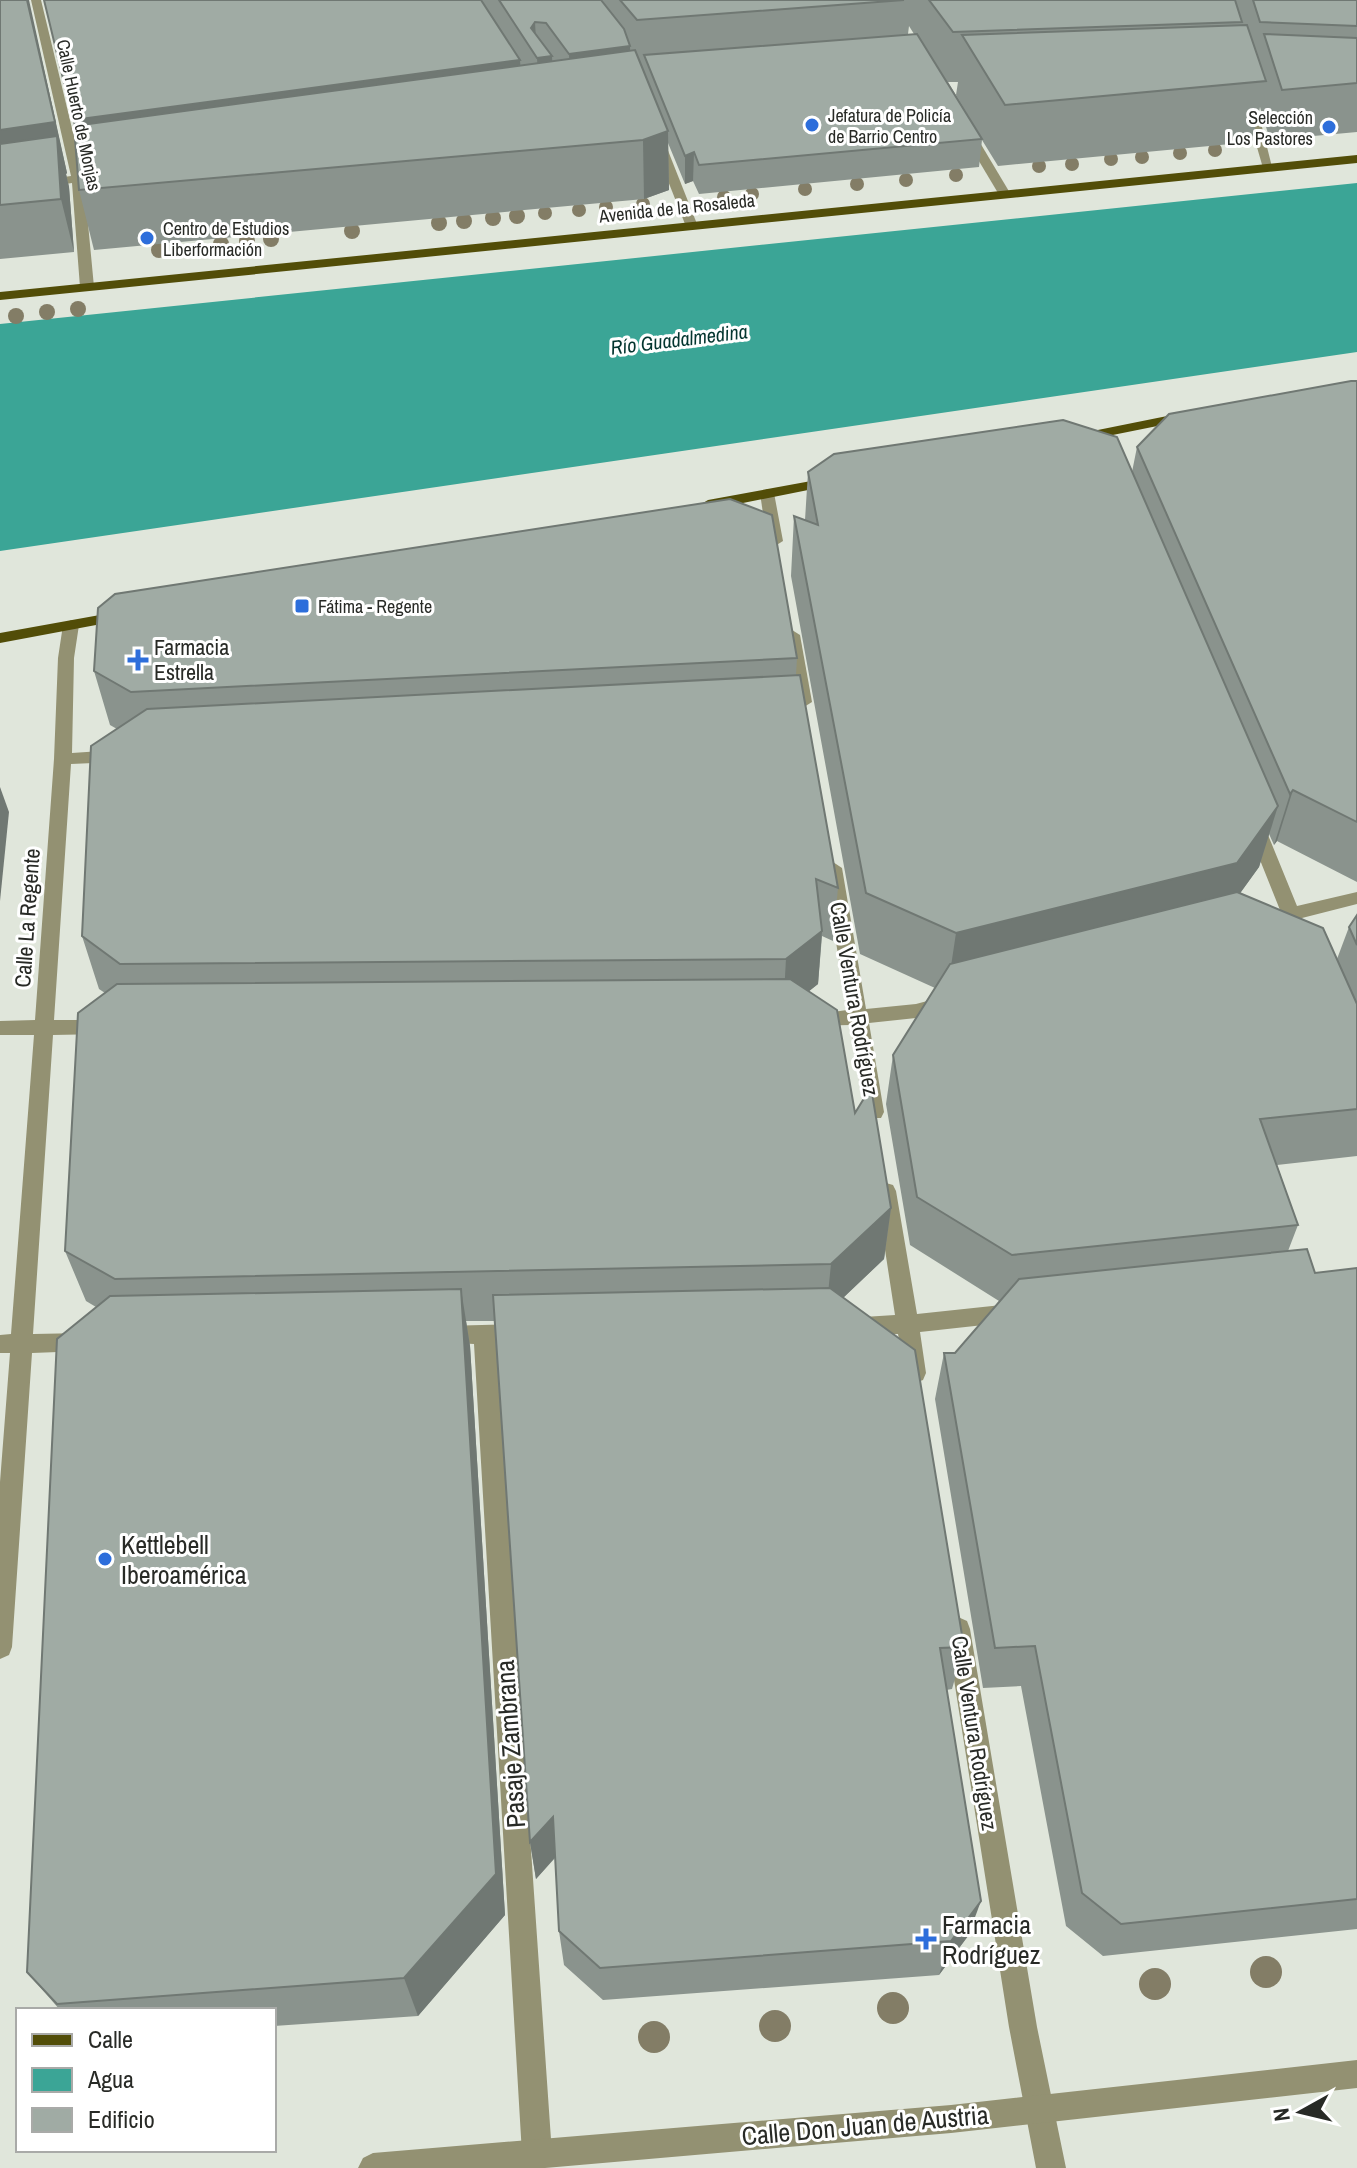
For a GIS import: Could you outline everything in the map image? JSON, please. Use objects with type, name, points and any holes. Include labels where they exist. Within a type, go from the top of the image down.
[{"type":"main road","name":"Avenida de la Rosaleda","points":[[0,296],[1357,159]]},
{"type":"main road","points":[[1063,441],[1093,443],[1209,412]]},
{"type":"main road","points":[[692,508],[842,480]]},
{"type":"main road","points":[[0,638],[132,614]]},
{"type":"street","name":"Calle Huerto de Monjas","points":[[36,0],[78,179],[87,287]]},
{"type":"street","points":[[1245,84],[1269,168]]},
{"type":"street","points":[[958,116],[1004,193]]},
{"type":"street","points":[[654,128],[691,224]]},
{"type":"street","points":[[0,190],[124,173]]},
{"type":"street","points":[[767,493],[778,556]]},
{"type":"street","points":[[788,615],[800,719]]},
{"type":"street","name":"Calle La Regente","points":[[0,1647],[10,1344],[43,1028],[63,759],[66,658],[71,625]]},
{"type":"street","points":[[63,759],[136,755]]},
{"type":"street","points":[[1251,816],[1299,937]]},
{"type":"street","name":"Calle Ventura Rodríguez","points":[[829,844],[878,1139]]},
{"type":"street","points":[[1246,924],[1357,898]]},
{"type":"street","points":[[787,1022],[916,1011],[961,999]]},
{"type":"street","points":[[0,1028],[122,1027]]},
{"type":"street","points":[[883,1169],[920,1402]]},
{"type":"street","points":[[828,1326],[907,1324],[1033,1311]]},
{"type":"street","points":[[422,1335],[547,1332]]},
{"type":"street","name":"Pasaje Zambrana","points":[[484,1334],[537,2154]]},
{"type":"street","points":[[10,1344],[113,1342]]},
{"type":"street","name":"Calle Ventura Rodríguez","points":[[954,1605],[1023,2027],[1051,2168]]},
{"type":"street","name":"Calle Don Juan de Austria","points":[[373,2168],[1041,2109],[1357,2074]]},
{"type":"water","name":"Río Guadalmedina","points":[[1357,183],[1357,352],[0,551],[0,324]]},
{"type":"building","points":[[0,0],[27,0],[55,122],[0,130]]},
{"type":"building","points":[[44,0],[481,0],[520,60],[73,120]]},
{"type":"building","points":[[499,0],[601,0],[624,29],[630,46],[569,54],[546,23],[535,22],[531,28],[552,56],[537,58]]},
{"type":"building","points":[[620,0],[904,0],[637,20]]},
{"type":"building","points":[[929,0],[1235,0],[1242,22],[953,32]]},
{"type":"building","points":[[1253,0],[1357,0],[1357,26],[1260,22]]},
{"type":"building","points":[[1247,25],[1266,81],[1005,105],[962,35]]},
{"type":"building","points":[[917,34],[982,139],[699,165],[694,152],[685,156],[644,55]]},
{"type":"building","points":[[1264,34],[1357,38],[1357,83],[1282,90]]},
{"type":"building","points":[[635,50],[668,131],[643,140],[79,190],[74,126]]},
{"type":"building","points":[[57,136],[61,199],[0,205],[0,144]]},
{"type":"building","points":[[1357,381],[1357,822],[1293,790],[1290,794],[1137,447],[1169,414]]},
{"type":"building","points":[[1063,420],[1117,437],[1278,806],[1237,863],[956,933],[866,893],[794,516],[818,525],[808,472],[834,454]]},
{"type":"building","points":[[730,499],[772,515],[797,658],[131,692],[94,671],[98,608],[115,594]]},
{"type":"building","points":[[800,675],[838,888],[816,879],[822,931],[786,959],[120,964],[82,936],[91,746],[147,709]]},
{"type":"building","points":[[1237,892],[1323,928],[1357,1004],[1357,1109],[1260,1119],[1298,1225],[1012,1255],[917,1197],[893,1055],[950,964]]},
{"type":"building","points":[[1357,915],[1357,945],[1349,927]]},
{"type":"building","points":[[790,979],[837,1010],[855,1113],[871,1087],[891,1208],[831,1264],[115,1279],[65,1251],[78,1013],[117,984]]},
{"type":"building","points":[[1307,1249],[1315,1273],[1357,1268],[1357,1899],[1121,1924],[1082,1893],[1035,1646],[995,1648],[944,1353],[955,1353],[1019,1279]]},
{"type":"building","points":[[830,1288],[915,1350],[964,1647],[940,1648],[981,1901],[951,1941],[600,1968],[559,1931],[553,1817],[530,1842],[493,1295]]},
{"type":"building","points":[[461,1289],[496,1874],[404,1978],[57,2004],[27,1972],[57,1339],[110,1296]]},
{"type":"place","name":"Jefatura de Policía de Barrio Centro","points":[[812,125]]},
{"type":"place","name":"Selección Los Pastores","points":[[1329,127]]},
{"type":"place","name":"Centro de Estudios Liberformación","points":[[147,238]]},
{"type":"place","name":"Fátima - Regente","points":[[302,606]]},
{"type":"place","name":"Farmacia Estrella","points":[[138,660]]},
{"type":"place","name":"Kettlebell Iberoamérica","points":[[105,1559]]},
{"type":"place","name":"Farmacia Rodríguez","points":[[926,1939]]}]
